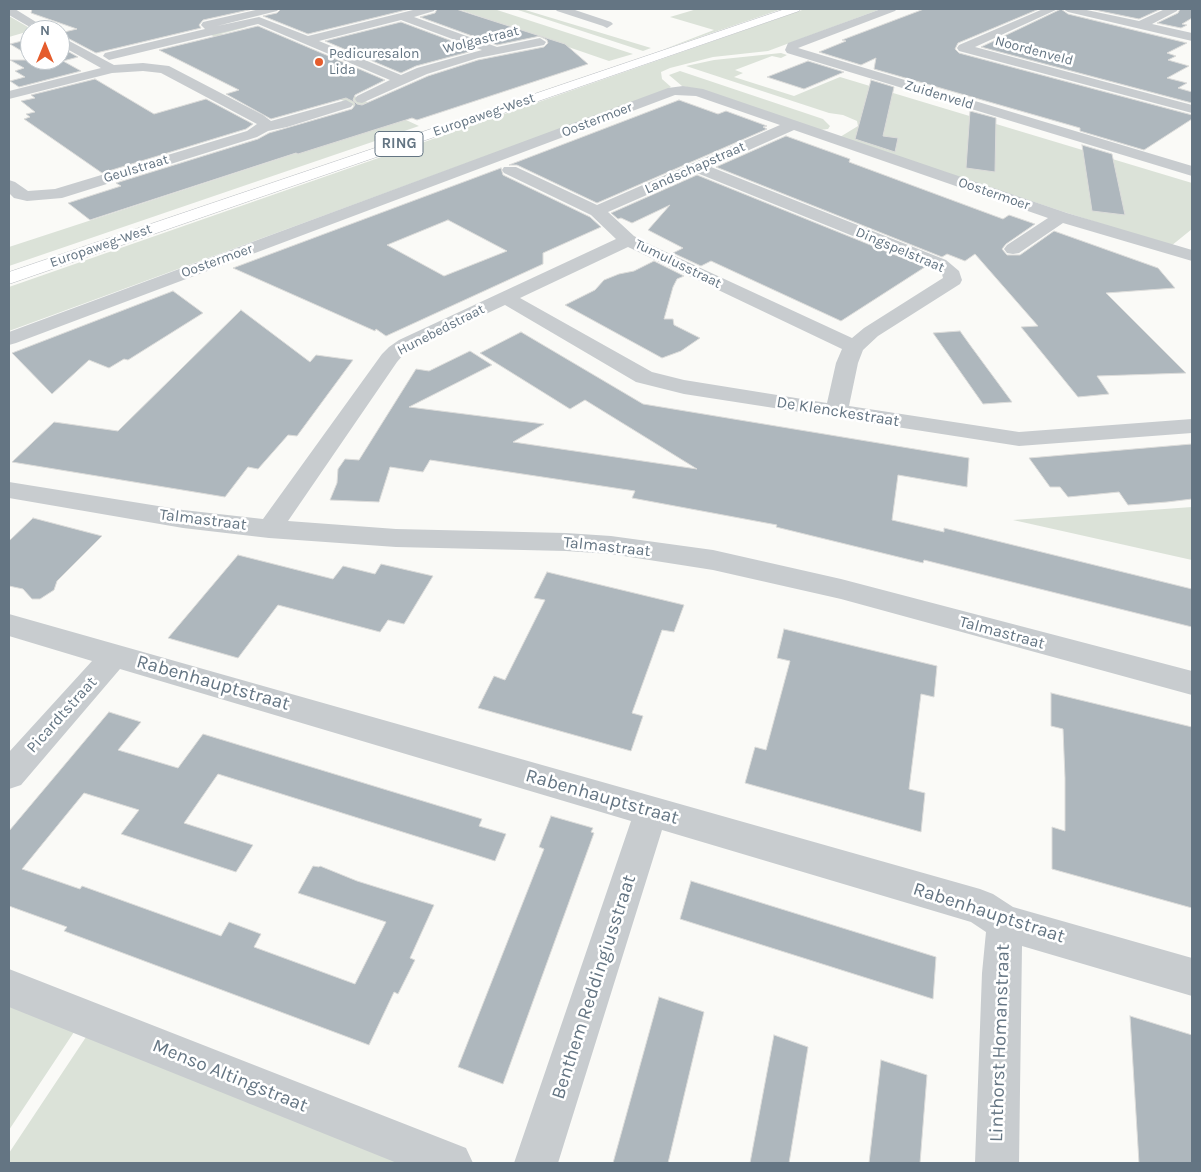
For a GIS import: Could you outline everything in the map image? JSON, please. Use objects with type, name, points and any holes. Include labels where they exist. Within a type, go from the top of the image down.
[{"type":"main road","name":"Europaweg-West","points":[[9,278],[793,9]]},
{"type":"street","points":[[9,9],[27,20]]},
{"type":"street","points":[[95,60],[216,30],[206,25],[255,18],[273,9]]},
{"type":"street","points":[[307,40],[430,9]]},
{"type":"street","points":[[561,9],[607,24]]},
{"type":"street","name":"Zuidenveld","points":[[891,9],[792,46],[791,50],[1192,171]]},
{"type":"street","name":"Noordenveld","points":[[1052,9],[963,48],[1192,109]]},
{"type":"street","points":[[1068,9],[1192,37]]},
{"type":"street","points":[[1141,25],[1173,9]]},
{"type":"street","points":[[582,15],[600,11]]},
{"type":"street","points":[[401,16],[494,50]]},
{"type":"street","points":[[255,18],[401,80]]},
{"type":"street","name":"Wolgastraat","points":[[362,99],[422,71],[494,50],[540,42]]},
{"type":"street","points":[[70,46],[112,69]]},
{"type":"street","points":[[9,95],[112,69],[164,68],[258,118],[265,123],[264,127]]},
{"type":"street","name":"Oostermoer","points":[[9,339],[673,91],[698,92],[1061,217],[1192,256]]},
{"type":"street","points":[[1174,104],[1192,92]]},
{"type":"street","name":"Geulstraat","points":[[9,185],[20,194],[27,196],[56,194],[252,134],[264,127],[282,124],[346,104]]},
{"type":"street","name":"Landschapstraat","points":[[597,211],[792,125]]},
{"type":"street","name":"Dingspelstraat","points":[[697,168],[939,264],[950,271],[953,280],[871,332],[854,347],[847,363],[837,411]]},
{"type":"street","name":"Tumulusstraat","points":[[510,170],[597,211],[628,240],[854,347]]},
{"type":"street","points":[[1013,249],[1061,217]]},
{"type":"street","name":"Hunebedstraat","points":[[269,529],[389,358],[406,344],[628,240]]},
{"type":"street","name":"De Klenckestraat","points":[[505,297],[644,377],[684,387],[1019,439],[1192,426]]},
{"type":"street","name":"Talmastraat","points":[[9,490],[183,519],[269,529],[396,538],[566,542],[620,546],[713,560],[841,589],[1192,683]]},
{"type":"street","name":"Rabenhauptstraat","points":[[9,625],[980,907],[1005,923],[1192,977]]},
{"type":"street","name":"Picardtstraat","points":[[9,775],[115,655]]},
{"type":"street","name":"Benthem Reddingiusstraat","points":[[536,1163],[651,811]]},
{"type":"street","name":"Linthorst Homanstraat","points":[[997,1163],[1001,973],[1005,923]]},
{"type":"street","name":"Menso Altingstraat","points":[[9,988],[451,1163]]},
{"type":"shaded area","points":[[458,9],[494,9],[633,54],[609,61]]},
{"type":"shaded area","points":[[515,9],[522,9],[651,48],[643,51]]},
{"type":"shaded area","points":[[697,9],[782,9],[662,50],[714,30],[670,17]]},
{"type":"shaded area","points":[[805,9],[881,9],[768,51],[713,57],[670,68],[661,72],[662,79],[671,87],[666,90],[9,331],[9,287]]},
{"type":"shaded area","points":[[9,16],[20,22],[20,34],[9,37]]},
{"type":"shaded area","points":[[243,26],[247,27],[221,34],[419,126],[9,266],[9,247],[388,123],[209,34]]},
{"type":"shaded area","points":[[781,53],[787,55],[781,58],[772,56],[735,70],[743,73],[734,77],[794,96],[840,77],[1192,183],[1192,229],[1171,246],[1061,211],[840,137],[858,126],[857,121],[843,115],[829,113],[686,66],[714,60]]},
{"type":"shaded area","points":[[680,71],[823,119],[830,126],[828,129],[820,130],[697,89],[682,86],[669,75]]},
{"type":"shaded area","points":[[1192,507],[1192,560],[1013,520]]},
{"type":"shaded area","points":[[9,1002],[76,1029],[9,1130]]},
{"type":"shaded area","points":[[88,1034],[415,1163],[9,1163],[9,1153]]},
{"type":"building","points":[[32,9],[253,9],[203,20],[199,25],[201,28],[96,53],[70,39],[70,31],[77,29],[70,27],[70,20],[51,20],[31,13]]},
{"type":"building","points":[[281,9],[410,9],[308,34],[263,16],[277,13]]},
{"type":"building","points":[[437,9],[456,9],[565,44],[588,64],[417,120],[412,118],[298,154],[296,153],[90,220],[68,203],[121,186],[116,183],[258,139],[269,133],[352,109],[355,105],[354,102],[346,98],[271,119],[226,94],[239,90],[159,50],[258,26],[385,80],[355,95],[353,100],[357,104],[362,105],[428,76],[478,60],[544,47],[548,43],[547,40],[540,36],[497,45],[420,17],[435,13]]},
{"type":"building","points":[[924,9],[1039,9],[958,43],[955,49],[959,53],[1192,115],[1192,119],[1144,150],[1080,131],[1080,128],[874,69],[876,58],[861,65],[819,52],[846,41],[842,40]]},
{"type":"building","points":[[1061,9],[1068,14],[1187,43],[1167,53],[1176,56],[1168,60],[1189,66],[1167,78],[1187,83],[1178,88],[1192,92],[1192,103],[981,47]]},
{"type":"building","points":[[1090,9],[1161,9],[1139,19]]},
{"type":"building","points":[[1180,9],[1192,9],[1192,18],[1182,24],[1187,25],[1181,28],[1157,23],[1178,13]]},
{"type":"building","points":[[401,22],[476,50],[416,66],[401,73],[325,41]]},
{"type":"building","points":[[20,42],[20,50],[10,44]]},
{"type":"building","points":[[70,53],[78,57],[70,59]]},
{"type":"building","points":[[10,60],[20,60],[20,66]]},
{"type":"building","points":[[808,61],[844,72],[804,89],[767,77]]},
{"type":"building","points":[[70,65],[81,71],[19,87],[10,81],[25,77],[15,71],[20,69],[70,70]]},
{"type":"building","points":[[95,79],[154,114],[206,99],[253,124],[246,129],[102,173],[24,119],[30,117],[26,114],[35,112],[21,101],[35,98],[31,95]]},
{"type":"building","points":[[871,80],[894,87],[883,136],[898,138],[895,152],[855,139]]},
{"type":"building","points":[[679,100],[718,114],[726,111],[767,126],[763,127],[767,129],[597,203],[517,165],[509,165]]},
{"type":"building","points":[[970,111],[996,118],[995,172],[966,168]]},
{"type":"building","points":[[786,136],[850,159],[849,162],[1003,219],[1009,215],[1035,224],[1006,244],[1002,249],[1007,255],[1020,255],[1054,231],[1158,268],[1175,288],[1106,293],[1186,373],[1097,376],[1109,394],[1078,397],[1021,327],[1038,326],[975,254],[965,261],[947,254],[942,257],[716,167]]},
{"type":"building","points":[[1082,145],[1112,154],[1125,215],[1092,211]]},
{"type":"building","points":[[501,168],[503,175],[590,217],[601,227],[543,253],[543,264],[386,336],[376,329],[375,331],[233,268]],"holes":[[[448,220],[507,251],[444,276],[387,245]]]},
{"type":"building","points":[[697,175],[925,267],[841,321],[711,261],[701,266],[673,253],[683,248],[648,230],[670,205],[632,223],[621,218],[618,219],[611,213]]},
{"type":"building","points":[[654,261],[684,276],[677,279],[673,287],[664,319],[673,319],[674,325],[700,338],[681,351],[662,358],[565,305],[595,290],[604,280],[634,271]]},
{"type":"building","points":[[173,291],[203,313],[128,360],[124,359],[109,368],[89,360],[52,394],[12,353]]},
{"type":"building","points":[[241,310],[310,362],[316,355],[353,360],[297,436],[288,435],[258,469],[248,467],[225,497],[12,462],[54,422],[118,431]]},
{"type":"building","points":[[960,331],[1012,402],[983,404],[933,333]]},
{"type":"building","points":[[521,332],[643,404],[969,458],[967,487],[898,475],[892,520],[944,532],[944,528],[1192,589],[1192,627],[924,560],[923,563],[776,527],[777,525],[632,498],[635,491],[430,460],[423,472],[390,467],[379,502],[330,500],[337,483],[338,469],[345,459],[359,460],[416,369],[429,371],[470,351],[492,365],[409,407],[544,424],[513,442],[697,469],[585,400],[570,409],[480,353]]},
{"type":"building","points":[[1192,444],[1192,499],[1167,502],[1128,505],[1119,492],[1068,497],[1060,487],[1050,487],[1029,458]]},
{"type":"building","points":[[33,518],[102,536],[57,581],[54,590],[40,599],[32,599],[23,589],[9,586],[9,541]]},
{"type":"building","points":[[238,555],[333,579],[343,566],[375,574],[381,564],[433,576],[404,624],[388,620],[380,632],[278,605],[238,658],[168,638]]},
{"type":"building","points":[[547,572],[684,605],[674,632],[662,630],[632,713],[643,716],[631,751],[478,708],[494,676],[505,680],[545,600],[534,598]]},
{"type":"building","points":[[784,629],[937,666],[934,697],[921,694],[909,789],[925,793],[921,832],[745,783],[755,747],[766,750],[790,661],[777,658]]},
{"type":"building","points":[[1051,693],[1192,727],[1192,908],[1052,869],[1052,827],[1065,831],[1065,778],[1063,729],[1051,726]]},
{"type":"building","points":[[109,712],[141,722],[118,750],[178,768],[203,734],[482,819],[479,826],[506,834],[495,861],[218,774],[184,823],[253,845],[236,872],[121,834],[139,810],[84,793],[22,869],[80,889],[82,886],[221,936],[229,922],[261,934],[254,947],[355,984],[386,922],[298,893],[313,866],[320,866],[357,881],[434,905],[410,958],[415,960],[398,994],[394,992],[369,1045],[64,931],[67,927],[9,906],[9,831]]},
{"type":"building","points":[[551,816],[593,828],[591,832],[594,833],[503,1084],[458,1067],[544,849],[539,847]]},
{"type":"building","points":[[691,881],[936,957],[933,999],[680,919]]},
{"type":"building","points":[[659,997],[704,1012],[668,1163],[613,1163]]},
{"type":"building","points":[[1130,1016],[1192,1035],[1192,1163],[1139,1163]]},
{"type":"building","points":[[774,1035],[808,1047],[789,1163],[750,1163]]},
{"type":"building","points":[[881,1060],[927,1075],[920,1163],[869,1163]]},
{"type":"place","name":"Pedicuresalon Lida","points":[[319,62]]}]
